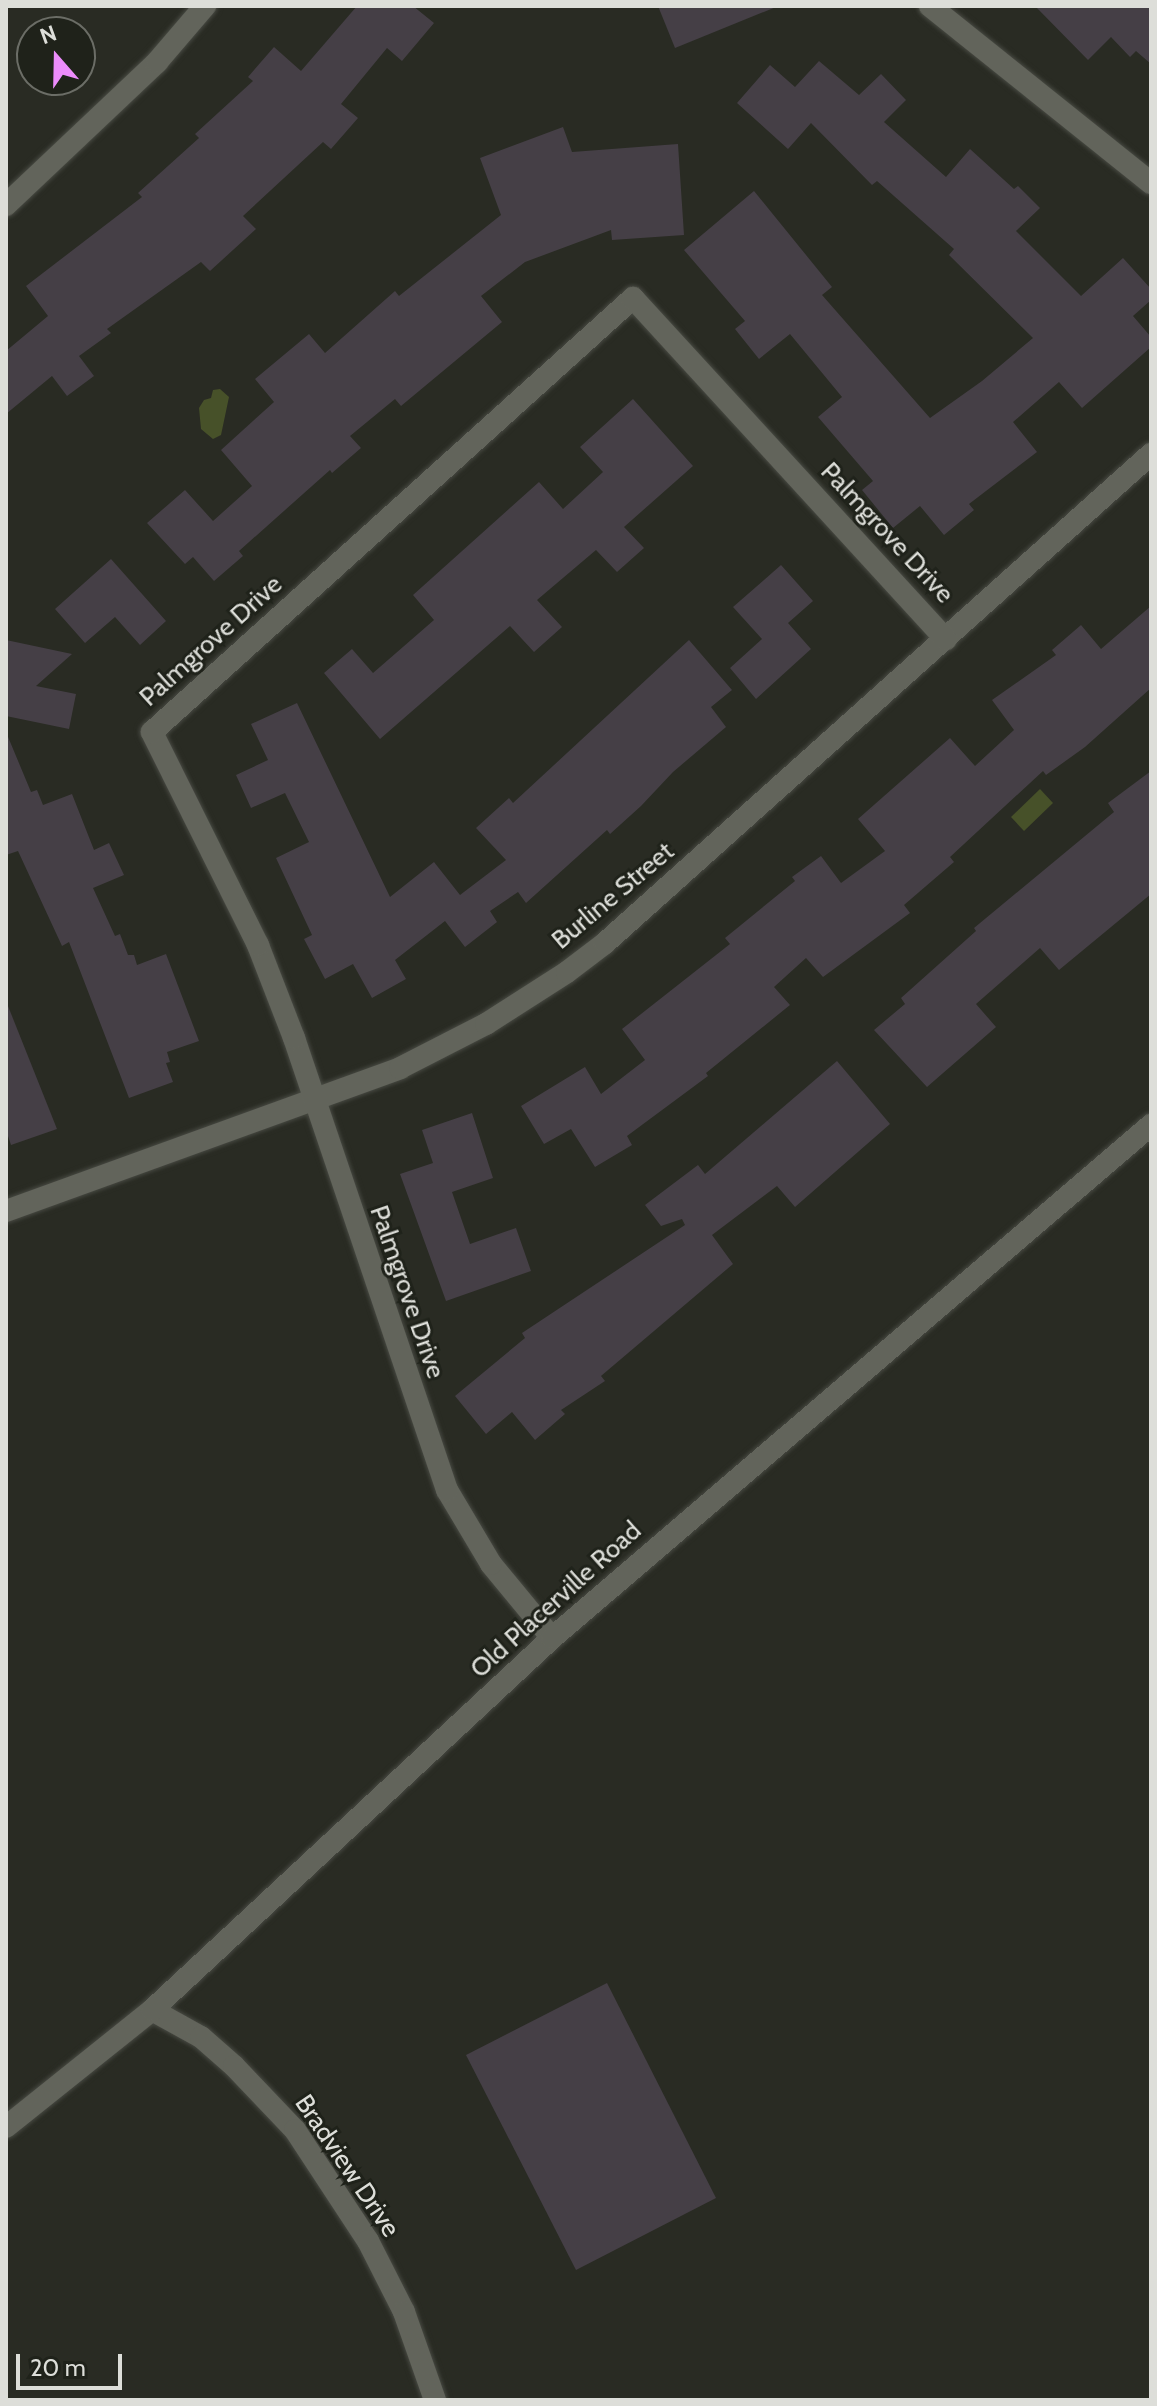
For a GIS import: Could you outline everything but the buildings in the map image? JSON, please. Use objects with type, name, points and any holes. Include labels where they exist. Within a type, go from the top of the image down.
[{"type":"street","points":[[6,205],[157,62],[205,6]]},
{"type":"street","points":[[930,6],[1151,183]]},
{"type":"street","name":"Palmgrove Drive","points":[[552,1638],[491,1564],[447,1490],[294,1038],[258,945],[152,732],[633,298],[946,639]]},
{"type":"street","name":"Burline Street","points":[[6,1211],[313,1101],[429,1053],[486,1024],[567,972],[605,943],[1151,454]]},
{"type":"street","name":"Old Placerville Road","points":[[6,2127],[152,2010],[552,1638],[1151,1125]]},
{"type":"street","name":"Bradview Drive","points":[[152,2010],[201,2037],[234,2066],[295,2130],[368,2241],[404,2312],[435,2400]]},
{"type":"shaded area","points":[[220,389],[229,397],[221,435],[213,439],[201,429],[199,408],[204,400],[211,398],[213,390]]},
{"type":"shaded area","points":[[1040,789],[1053,803],[1024,831],[1011,817]]}]
